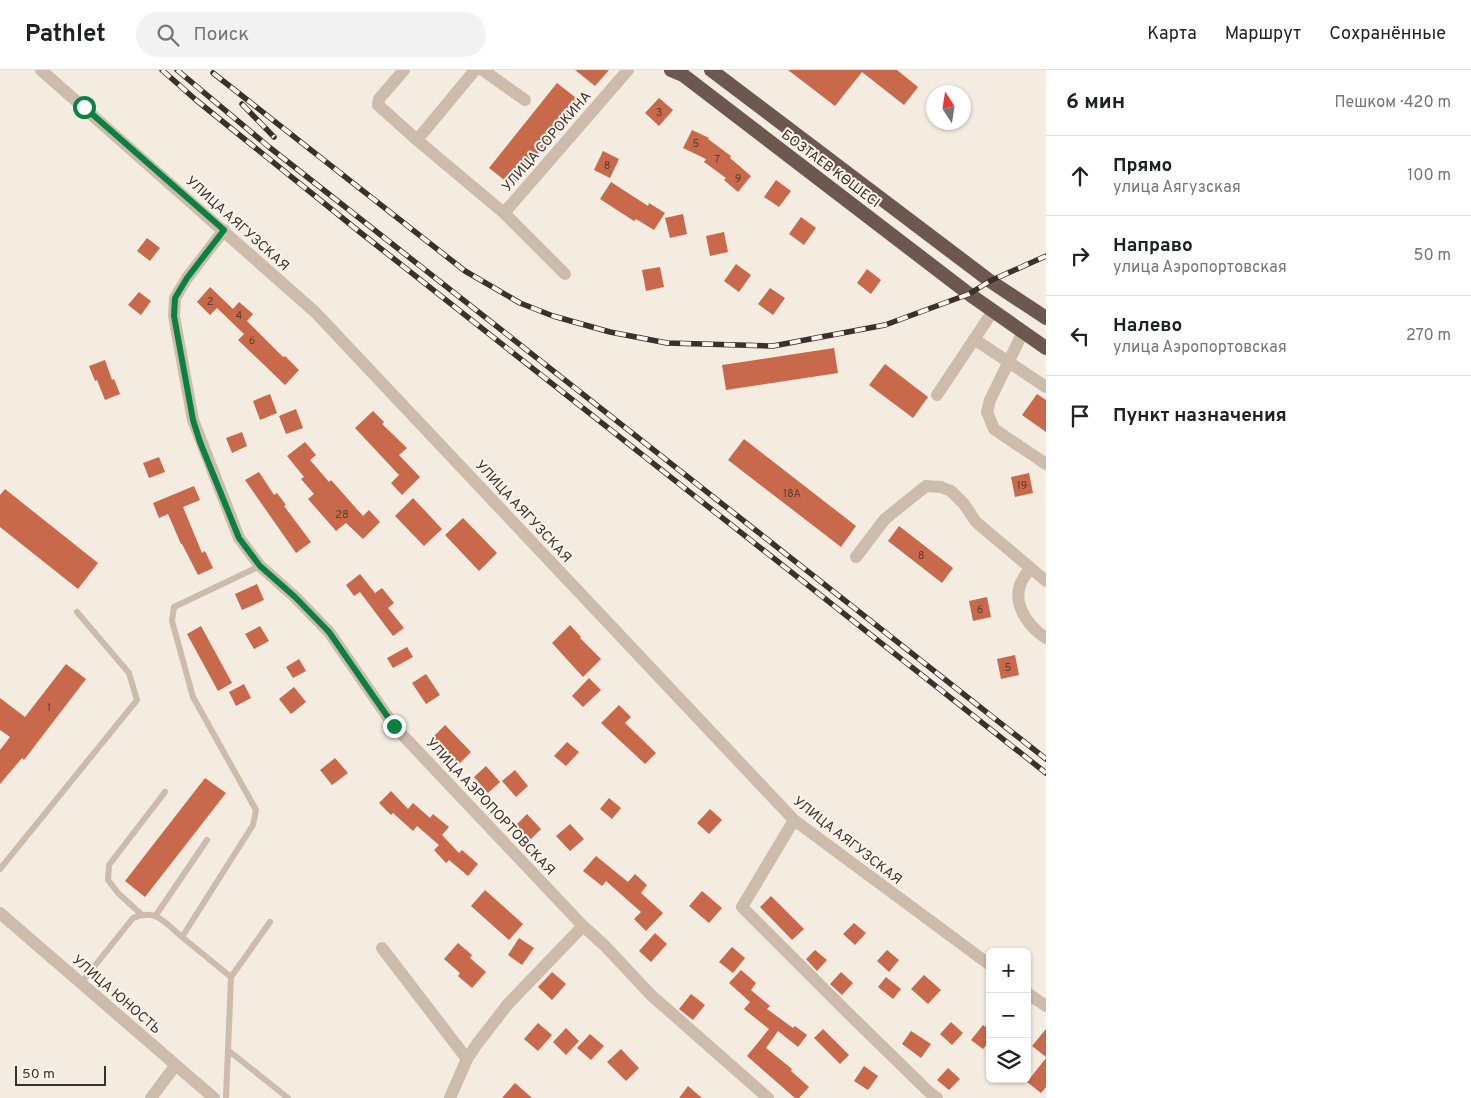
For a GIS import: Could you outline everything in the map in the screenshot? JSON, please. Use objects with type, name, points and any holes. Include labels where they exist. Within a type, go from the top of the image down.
[{"type":"highway","name":"БОЗТАЕВ КӨШЕСІ","points":[[671,70],[683,76],[969,294],[1046,348]]},
{"type":"highway","name":"БОЗТАЕВ КӨШЕСІ","points":[[711,70],[990,281],[1046,318]]},
{"type":"street","name":"УЛИЦА АЯГУЗСКАЯ","points":[[41,70],[315,312],[794,820],[986,962]]},
{"type":"street","points":[[404,70],[379,99],[378,105],[504,213]]},
{"type":"street","points":[[417,140],[475,70]]},
{"type":"street","points":[[483,70],[525,100]]},
{"type":"street","name":"УЛИЦА СОРОКИНА","points":[[565,274],[504,213],[628,70]]},
{"type":"street","name":"УЛИЦА АЭРОПОРТОВСКАЯ","points":[[224,230],[187,278],[175,298],[174,316],[193,420],[239,538],[260,566],[295,597],[329,632],[394,726],[583,926],[651,994],[768,1098]]},
{"type":"street","points":[[937,395],[993,311]]},
{"type":"street","points":[[1023,332],[990,400],[988,412],[994,429],[1046,464]]},
{"type":"street","points":[[974,338],[1046,387]]},
{"type":"street","points":[[856,557],[885,519],[926,486],[941,487],[951,491],[964,504],[976,522],[1046,581]]},
{"type":"street","points":[[1030,568],[1020,586],[1021,614],[1046,638]]},
{"type":"street","points":[[794,820],[742,907],[854,1020],[937,1098]]},
{"type":"street","name":"УЛИЦА ЮНОСТЬ","points":[[0,913],[212,1097]]},
{"type":"street","points":[[450,1098],[467,1058],[508,1004],[583,926]]},
{"type":"street","points":[[382,948],[467,1058]]},
{"type":"street","points":[[1028,993],[1046,1006]]},
{"type":"street","points":[[151,1098],[175,1066]]},
{"type":"lane","points":[[182,937],[254,825],[256,810],[193,697],[172,621],[174,607],[260,566]]},
{"type":"lane","points":[[0,869],[3,860],[137,700],[129,673],[77,612]]},
{"type":"lane","points":[[142,915],[118,893],[108,880],[109,865],[165,792]]},
{"type":"lane","points":[[156,915],[207,840]]},
{"type":"lane","points":[[81,983],[133,918],[142,915],[156,915],[231,976]]},
{"type":"lane","points":[[226,1098],[231,976],[270,922]]},
{"type":"lane","points":[[229,1051],[288,1098]]},
{"type":"building","points":[[575,70],[609,70],[595,86]]},
{"type":"building","points":[[788,70],[897,70],[918,87],[904,105],[862,72],[835,106]]},
{"type":"building","points":[[557,83],[580,101],[512,186],[489,168]]},
{"type":"building","points":[[659,98],[673,110],[659,126],[645,113]]},
{"type":"building","points":[[692,130],[709,138],[751,176],[738,192],[724,180],[726,178],[704,162],[706,159],[683,148]]},
{"type":"building","points":[[603,151],[619,159],[610,178],[594,170]]},
{"type":"building","points":[[776,180],[791,191],[779,207],[764,197]]},
{"type":"building","points":[[611,182],[648,206],[649,203],[665,213],[654,230],[636,219],[634,221],[600,199]]},
{"type":"building","points":[[683,214],[687,234],[670,238],[665,218]]},
{"type":"building","points":[[801,217],[816,228],[804,245],[789,234]]},
{"type":"building","points":[[724,232],[728,252],[710,256],[706,236]]},
{"type":"building","points":[[147,238],[160,248],[150,261],[137,251]]},
{"type":"building","points":[[736,264],[751,275],[739,292],[724,281]]},
{"type":"building","points":[[660,267],[664,287],[646,291],[642,270]]},
{"type":"building","points":[[867,269],[881,280],[871,294],[857,283]]},
{"type":"building","points":[[210,287],[233,309],[239,302],[253,314],[247,321],[283,357],[285,356],[299,370],[285,385],[238,340],[244,334],[217,308],[210,315],[197,302]]},
{"type":"building","points":[[770,288],[785,298],[773,315],[758,304]]},
{"type":"building","points":[[139,292],[151,301],[141,315],[128,305]]},
{"type":"building","points":[[834,348],[838,373],[726,390],[722,365]]},
{"type":"building","points":[[105,360],[112,380],[114,379],[120,394],[105,400],[89,366]]},
{"type":"building","points":[[885,364],[928,397],[913,418],[869,385]]},
{"type":"building","points":[[270,394],[277,413],[260,420],[253,401]]},
{"type":"building","points":[[1037,394],[1046,400],[1046,432],[1022,415]]},
{"type":"building","points":[[296,409],[303,428],[286,434],[279,416]]},
{"type":"building","points":[[373,411],[384,422],[382,424],[407,448],[399,455],[420,477],[402,495],[391,483],[399,475],[355,428]]},
{"type":"building","points":[[242,432],[247,446],[232,453],[226,438]]},
{"type":"building","points":[[744,439],[856,526],[841,547],[728,460]]},
{"type":"building","points":[[305,442],[316,455],[310,460],[329,482],[331,480],[363,516],[369,510],[380,522],[363,539],[346,523],[336,531],[308,499],[314,494],[301,479],[304,477],[287,456]]},
{"type":"building","points":[[159,457],[165,472],[149,478],[143,463]]},
{"type":"building","points":[[259,472],[274,495],[277,493],[286,505],[284,506],[311,542],[296,553],[245,480]]},
{"type":"building","points":[[1029,473],[1033,493],[1015,497],[1011,477]]},
{"type":"building","points":[[194,486],[200,500],[183,507],[202,553],[205,551],[213,568],[198,575],[181,544],[168,514],[159,518],[153,503]]},
{"type":"building","points":[[5,489],[98,563],[78,589],[0,527],[0,495]]},
{"type":"building","points":[[413,498],[442,529],[424,546],[395,516]]},
{"type":"building","points":[[463,518],[497,553],[479,571],[445,535]]},
{"type":"building","points":[[899,526],[953,568],[942,583],[888,541]]},
{"type":"building","points":[[360,574],[375,593],[382,588],[394,603],[388,608],[404,628],[393,636],[360,592],[354,596],[346,585]]},
{"type":"building","points":[[257,584],[264,600],[242,610],[235,594]]},
{"type":"building","points":[[987,597],[991,617],[973,621],[969,601]]},
{"type":"building","points":[[570,625],[601,659],[583,677],[552,643]]},
{"type":"building","points":[[201,626],[232,683],[218,691],[187,634]]},
{"type":"building","points":[[260,626],[269,641],[254,649],[245,634]]},
{"type":"building","points":[[407,647],[413,657],[393,668],[387,658]]},
{"type":"building","points":[[1015,655],[1019,675],[1001,679],[997,659]]},
{"type":"building","points":[[299,659],[306,671],[293,678],[286,667]]},
{"type":"building","points":[[66,664],[86,679],[24,760],[22,758],[0,784],[0,750],[10,737],[0,730],[0,698],[25,717]]},
{"type":"building","points":[[426,674],[440,695],[426,704],[412,683]]},
{"type":"building","points":[[589,678],[601,690],[583,707],[572,696]]},
{"type":"building","points":[[244,684],[251,698],[236,706],[229,692]]},
{"type":"building","points":[[294,687],[306,702],[291,714],[279,699]]},
{"type":"building","points":[[619,705],[631,717],[625,723],[656,753],[645,764],[601,723]]},
{"type":"building","points":[[445,725],[471,752],[458,765],[432,738]]},
{"type":"building","points":[[567,742],[579,752],[566,766],[554,756]]},
{"type":"building","points":[[335,758],[348,773],[332,785],[320,770]]},
{"type":"building","points":[[486,766],[500,782],[488,793],[474,777]]},
{"type":"building","points":[[515,770],[528,786],[516,797],[502,781]]},
{"type":"building","points":[[205,778],[226,793],[145,897],[125,881]]},
{"type":"building","points":[[391,791],[408,809],[413,803],[430,818],[433,814],[449,827],[442,835],[459,853],[462,850],[478,864],[468,876],[449,860],[446,863],[434,850],[439,845],[417,826],[413,831],[393,813],[391,815],[379,803]]},
{"type":"building","points":[[609,798],[621,808],[612,819],[600,809]]},
{"type":"building","points":[[710,809],[722,820],[709,834],[697,823]]},
{"type":"building","points":[[527,814],[541,829],[528,842],[514,827]]},
{"type":"building","points":[[570,824],[584,839],[570,851],[556,836]]},
{"type":"building","points":[[596,856],[628,882],[635,874],[647,885],[641,893],[663,913],[646,931],[634,919],[641,912],[606,881],[602,886],[583,871]]},
{"type":"building","points":[[485,890],[523,924],[509,940],[471,906]]},
{"type":"building","points":[[702,891],[722,908],[709,923],[689,906]]},
{"type":"building","points":[[771,896],[804,929],[792,940],[760,907]]},
{"type":"building","points":[[854,923],[866,933],[855,945],[843,934]]},
{"type":"building","points":[[655,933],[667,944],[651,962],[639,951]]},
{"type":"building","points":[[519,938],[534,948],[522,965],[508,955]]},
{"type":"building","points":[[458,943],[472,955],[470,958],[486,972],[472,988],[458,976],[460,973],[444,959]]},
{"type":"building","points":[[732,947],[745,958],[733,973],[719,962]]},
{"type":"building","points":[[815,950],[827,960],[817,971],[806,959]]},
{"type":"building","points":[[887,950],[899,960],[889,972],[877,961]]},
{"type":"building","points":[[741,970],[756,983],[751,990],[770,1006],[767,1009],[793,1028],[795,1026],[807,1035],[798,1047],[778,1031],[766,1048],[792,1069],[791,1071],[809,1087],[799,1098],[795,1098],[747,1056],[769,1029],[744,1009],[750,1002],[729,983]]},
{"type":"building","points":[[552,972],[566,984],[552,1000],[538,987]]},
{"type":"building","points":[[841,972],[853,983],[842,995],[830,984]]},
{"type":"building","points":[[924,975],[941,990],[928,1004],[911,989]]},
{"type":"building","points":[[886,977],[901,989],[893,999],[878,987]]},
{"type":"building","points":[[691,994],[705,1005],[693,1020],[679,1009]]},
{"type":"building","points":[[951,1022],[963,1033],[952,1045],[940,1034]]},
{"type":"building","points":[[538,1023],[552,1035],[538,1051],[524,1039]]},
{"type":"building","points":[[983,1025],[986,1027],[986,1046],[983,1049],[971,1040]]},
{"type":"building","points":[[566,1028],[579,1041],[566,1055],[553,1042]]},
{"type":"building","points":[[823,1029],[849,1055],[840,1064],[814,1038]]},
{"type":"building","points":[[1046,1029],[1046,1057],[1032,1046]]},
{"type":"building","points":[[911,1031],[931,1044],[921,1058],[902,1044]]},
{"type":"building","points":[[590,1034],[604,1046],[591,1060],[577,1048]]},
{"type":"building","points":[[621,1049],[639,1068],[626,1081],[607,1062]]},
{"type":"building","points":[[1046,1058],[1046,1087],[1041,1093],[1028,1083],[1031,1083],[1031,1077]]},
{"type":"building","points":[[864,1066],[878,1076],[868,1090],[854,1081]]},
{"type":"building","points":[[948,1068],[960,1079],[949,1090],[937,1080]]},
{"type":"building","points":[[515,1083],[532,1098],[502,1098]]},
{"type":"building","points":[[688,1086],[702,1098],[679,1098]]},
{"type":"railway","points":[[162,70],[196,100],[361,233],[1046,773]]},
{"type":"railway","points":[[177,70],[269,147],[1046,759]]},
{"type":"railway","points":[[213,73],[465,271],[520,303],[553,316],[610,332],[667,343],[773,346],[885,325],[969,294],[990,281],[1046,256]]},
{"type":"railway","points":[[242,104],[274,137]]},
{"type":"route","points":[[84,107],[224,230],[187,278],[175,298],[174,316],[193,420],[200,442],[239,538],[260,566],[295,597],[329,632],[394,726]]}]
